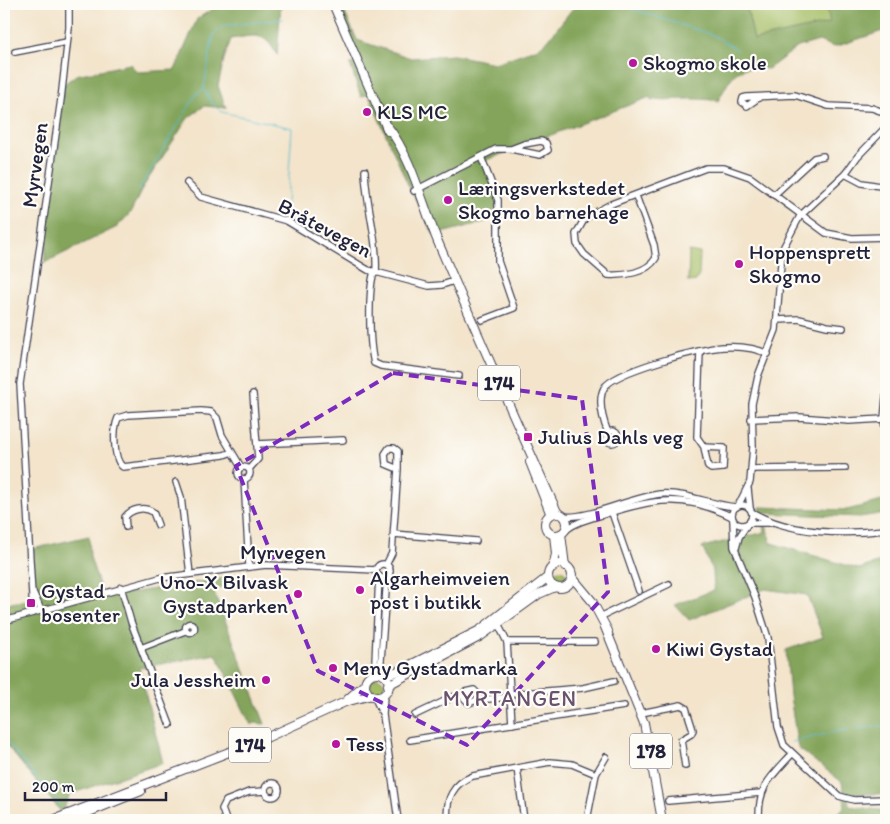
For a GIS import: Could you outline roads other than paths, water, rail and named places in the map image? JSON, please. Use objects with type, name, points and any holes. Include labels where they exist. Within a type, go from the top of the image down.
[{"type":"main road","name":"174","points":[[333,4],[388,128],[400,149],[454,281],[524,443],[557,515],[567,521],[560,533],[553,567],[548,577],[480,630],[396,672],[382,675],[372,674],[365,684],[345,702]]},
{"type":"main road","name":"174","points":[[557,515],[546,525],[548,531],[560,533]]},
{"type":"main road","name":"174","points":[[560,533],[565,566],[569,569],[572,577]]},
{"type":"main road","points":[[553,567],[565,566]]},
{"type":"main road","points":[[548,577],[550,583],[555,587]]},
{"type":"main road","points":[[565,587],[572,577]]},
{"type":"main road","name":"178","points":[[572,577],[587,595],[600,617],[641,713],[649,743],[662,820]]},
{"type":"main road","points":[[384,694],[388,685],[475,640],[539,594],[555,587],[565,587],[587,595]]},
{"type":"main road","points":[[382,675],[388,685]]},
{"type":"main road","points":[[365,684],[367,691],[373,696]]},
{"type":"main road","name":"174","points":[[69,820],[83,816],[153,783],[268,737],[345,702],[384,694]]},
{"type":"main road","name":"174","points":[[53,820],[83,816]]},
{"type":"street","name":"Myrvegen","points":[[33,613],[20,384],[67,42],[69,4]]},
{"type":"street","points":[[15,52],[67,42]]},
{"type":"street","points":[[760,97],[795,95],[828,106],[872,108],[886,113]]},
{"type":"street","points":[[886,127],[858,156],[845,174],[800,216],[782,250],[778,275],[778,320],[754,391],[751,420],[752,469],[748,489],[737,507],[733,518],[735,550],[765,628],[771,657],[779,732],[784,744],[830,790],[844,798],[886,799]]},
{"type":"street","points":[[416,190],[496,149],[511,149],[540,155],[548,150],[546,143],[541,142],[511,149]]},
{"type":"street","points":[[774,195],[814,158],[823,156]]},
{"type":"street","points":[[481,157],[498,200],[498,261],[514,308],[482,320]]},
{"type":"street","points":[[636,196],[654,245],[656,258],[648,267],[635,272],[608,275],[580,250],[576,239],[578,228],[585,218],[595,212],[693,172],[715,168],[741,172],[826,233],[841,237],[886,237]]},
{"type":"street","points":[[365,171],[366,197],[374,227],[375,272],[369,291],[371,348],[374,363],[381,366],[460,376]]},
{"type":"street","points":[[845,174],[862,183],[886,187]]},
{"type":"street","name":"Bråtevegen","points":[[187,182],[201,197],[287,221],[362,268],[429,286],[442,285],[454,281]]},
{"type":"street","points":[[778,320],[799,319],[843,328]]},
{"type":"street","points":[[608,433],[601,399],[604,388],[610,382],[639,368],[721,347],[738,347],[768,354]]},
{"type":"street","points":[[700,351],[696,428],[699,442],[704,447],[708,467],[712,469],[723,468],[724,448],[704,447]]},
{"type":"street","points":[[249,469],[257,462],[258,444],[254,394]]},
{"type":"street","points":[[886,397],[884,419],[886,436]]},
{"type":"street","points":[[232,452],[224,455],[123,467],[117,458],[115,425],[118,418],[128,415],[211,412],[217,418],[222,435],[241,467],[249,469]]},
{"type":"street","points":[[751,420],[792,417],[849,421],[884,419]]},
{"type":"street","points":[[258,444],[343,440]]},
{"type":"street","points":[[241,467],[238,475],[244,479]]},
{"type":"street","points":[[386,565],[392,553],[398,468]]},
{"type":"street","points":[[752,469],[845,468]]},
{"type":"street","points":[[244,479],[250,476],[249,469]]},
{"type":"street","points":[[244,479],[250,566]]},
{"type":"street","points":[[176,482],[181,497],[190,574]]},
{"type":"street","points":[[735,550],[739,537],[748,524],[752,511],[748,489]]},
{"type":"street","points":[[560,533],[575,523],[651,495],[674,494],[737,507],[743,505],[772,523]]},
{"type":"street","points":[[557,515],[573,516],[652,501],[674,500],[696,504],[733,518],[739,525],[772,523],[822,531],[886,530]]},
{"type":"street","points":[[126,527],[125,517],[127,514],[142,509],[152,512],[158,525]]},
{"type":"street","points":[[611,509],[639,590]]},
{"type":"street","points":[[394,534],[476,541]]},
{"type":"street","name":"Myrvegen","points":[[4,621],[152,579],[250,566],[279,565],[378,573],[387,577]]},
{"type":"street","points":[[372,674],[375,662],[378,573],[380,565],[386,565]]},
{"type":"street","points":[[382,675],[387,577],[390,572],[386,565]]},
{"type":"street","points":[[600,617],[669,584]]},
{"type":"street","points":[[121,587],[141,648],[170,725]]},
{"type":"street","name":"Myrvegen","points":[[32,590],[41,610]]},
{"type":"street","points":[[498,624],[507,642],[512,724]]},
{"type":"street","points":[[141,648],[186,631]]},
{"type":"street","points":[[507,642],[595,642]]},
{"type":"street","points":[[464,695],[468,703],[477,700],[583,688],[614,681]]},
{"type":"street","points":[[415,715],[453,697],[464,695],[468,690],[474,690],[478,694],[477,700]]},
{"type":"street","points":[[384,694],[383,715],[398,820]]},
{"type":"street","points":[[373,696],[383,715]]},
{"type":"street","points":[[641,713],[681,705],[686,708],[693,730],[692,734],[681,740],[685,766]]},
{"type":"street","points":[[410,740],[624,706]]},
{"type":"street","points":[[759,820],[761,793],[768,781],[792,754]]},
{"type":"street","points":[[587,820],[596,774],[606,757]]},
{"type":"street","points":[[448,820],[450,796],[462,781],[478,774],[558,762],[580,767],[596,774]]},
{"type":"street","points":[[517,768],[524,820]]},
{"type":"street","points":[[226,820],[222,809],[226,801],[249,792],[265,791]]},
{"type":"street","points":[[668,801],[761,793]]},
{"type":"waterway","points":[[617,4],[713,35],[738,50]]},
{"type":"waterway","points":[[282,19],[223,26],[213,35],[204,89],[212,104],[222,112],[292,128],[286,217],[328,243]]},
{"type":"waterway","points":[[138,191],[197,93],[204,89]]},
{"type":"waterway","points":[[792,742],[834,732],[886,725]]},
{"type":"waterway","points":[[4,739],[60,806]]},
{"type":"place","name":"Skogmo skole","points":[[633,63]]},
{"type":"place","name":"KLS MC","points":[[367,112]]},
{"type":"place","name":"Læringsverkstedet Skogmo barnehage","points":[[448,200]]},
{"type":"place","name":"Hoppensprett Skogmo","points":[[739,264]]},
{"type":"place","name":"Julius Dahls veg","points":[[528,437]]},
{"type":"place","name":"Algarheimveien post i butikk","points":[[360,590]]},
{"type":"place","name":"Uno-X Bilvask Gystadparken","points":[[298,594]]},
{"type":"place","name":"Gystad bosenter","points":[[31,603]]},
{"type":"place","name":"Kiwi Gystad","points":[[656,649]]},
{"type":"place","name":"Meny Gystadmarka","points":[[333,668]]},
{"type":"place","name":"Jula Jessheim","points":[[266,680]]},
{"type":"place","name":"Tess","points":[[336,744]]},
{"type":"district","name":"MYRTANGEN","points":[[510,698]]}]
